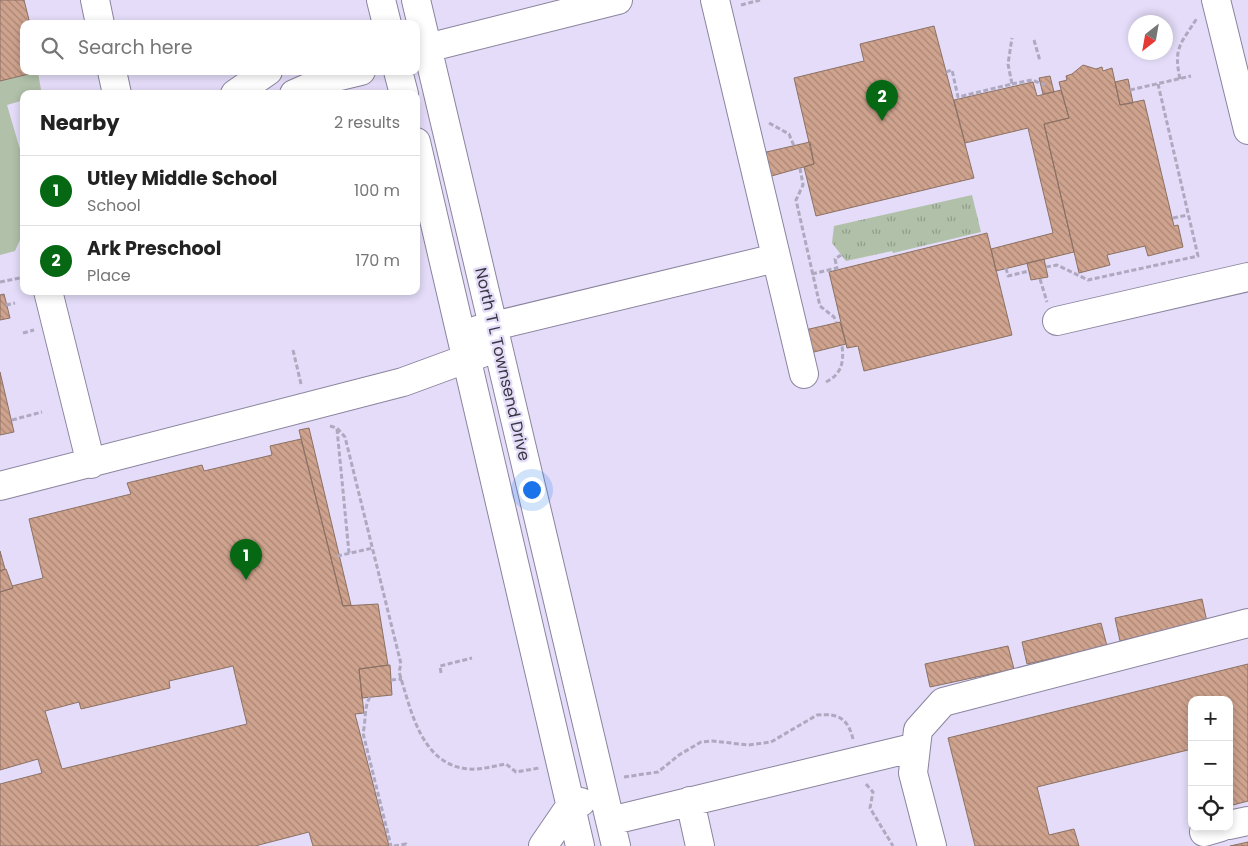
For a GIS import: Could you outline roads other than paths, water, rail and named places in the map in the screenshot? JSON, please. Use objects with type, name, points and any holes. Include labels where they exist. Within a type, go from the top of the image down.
[{"type":"street","points":[[95,0],[99,20]]},
{"type":"street","points":[[381,0],[385,20]]},
{"type":"street","name":"North T L Townsend Drive","points":[[416,0],[418,20]]},
{"type":"street","points":[[420,48],[618,0]]},
{"type":"street","points":[[715,0],[776,258],[812,379]]},
{"type":"street","points":[[1208,5],[1248,130]]},
{"type":"street","name":"North T L Townsend Drive","points":[[420,48],[497,337],[612,810]]},
{"type":"street","points":[[113,75],[116,90]]},
{"type":"street","points":[[241,90],[262,75]]},
{"type":"street","points":[[303,90],[328,79],[344,75]]},
{"type":"street","points":[[399,75],[403,90]]},
{"type":"street","name":"North T L Townsend Drive","points":[[420,159],[580,846]]},
{"type":"street","points":[[0,486],[403,382],[464,345],[776,258]]},
{"type":"street","points":[[1058,322],[1248,277]]},
{"type":"street","points":[[49,295],[91,464]]},
{"type":"street","points":[[932,846],[912,773],[918,730],[943,702],[1248,623]]},
{"type":"street","points":[[543,846],[571,804],[612,810],[690,802],[916,748]]},
{"type":"street","points":[[690,802],[700,846]]},
{"type":"street","points":[[1233,824],[1248,821]]},
{"type":"place","name":"Ark Preschool","points":[[882,121]]},
{"type":"place","name":"Utley Middle School","points":[[246,580]]}]
